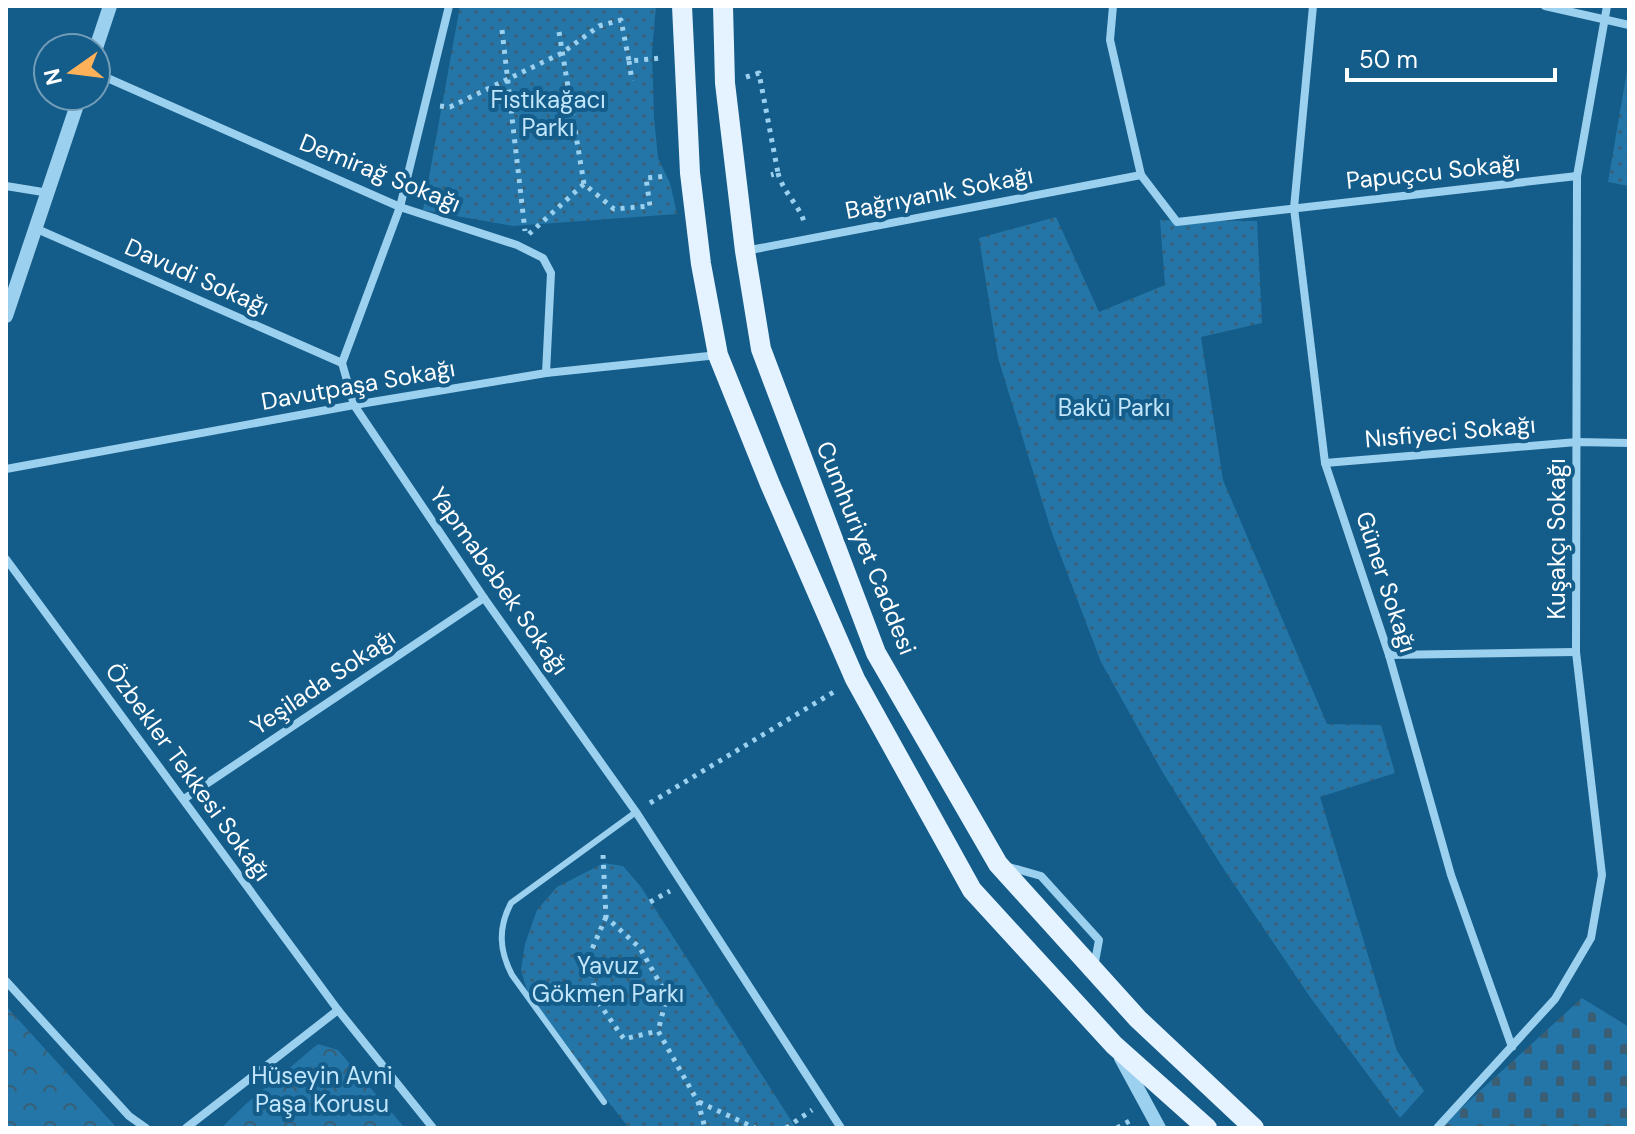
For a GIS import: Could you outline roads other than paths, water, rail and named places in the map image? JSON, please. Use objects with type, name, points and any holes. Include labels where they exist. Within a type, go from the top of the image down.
[{"type":"main road","points":[[682,6],[690,173],[701,264],[718,355],[855,679],[972,890],[1114,1045],[1207,1128]]},
{"type":"main road","name":"Cumhuriyet Caddesi","points":[[723,6],[725,83],[745,251],[761,349],[876,653],[998,864],[1138,1019],[1254,1128]]},
{"type":"street","points":[[101,32],[110,6]]},
{"type":"street","points":[[342,363],[400,207],[449,6]]},
{"type":"street","points":[[1113,6],[1110,40],[1141,175]]},
{"type":"street","name":"Güner Sokağı","points":[[1313,6],[1294,208],[1325,463],[1389,655],[1451,875],[1512,1047]]},
{"type":"street","points":[[1545,6],[1629,25]]},
{"type":"street","name":"Kuşakçı Sokağı","points":[[1512,1047],[1555,999],[1591,938],[1602,875],[1576,652],[1577,176],[1607,6]]},
{"type":"street","name":"Demirağ Sokağı","points":[[112,80],[400,207],[517,245],[543,258],[551,273],[546,373]]},
{"type":"street","points":[[6,316],[75,112]]},
{"type":"street","name":"Papuçcu Sokağı","points":[[1141,175],[1177,222],[1577,176]]},
{"type":"street","name":"Bağrıyanık Sokağı","points":[[745,251],[1141,175]]},
{"type":"street","points":[[6,186],[49,193]]},
{"type":"street","name":"Davudi Sokağı","points":[[37,229],[342,363]]},
{"type":"street","name":"Davutpaşa Sokağı","points":[[6,469],[546,373],[718,355]]},
{"type":"street","name":"Yapmabebek Sokağı","points":[[342,363],[354,405],[484,598],[636,812],[841,1128]]},
{"type":"street","name":"Nısfiyeci Sokağı","points":[[1325,463],[1577,442],[1629,443]]},
{"type":"street","name":"Özbekler Tekkesi Sokağı","points":[[6,559],[338,1010],[433,1128]]},
{"type":"street","name":"Yeşilada Sokağı","points":[[184,799],[484,598]]},
{"type":"street","points":[[1389,655],[1576,652]]},
{"type":"street","points":[[6,981],[129,1116],[146,1128]]},
{"type":"street","points":[[186,1128],[338,1010]]},
{"type":"street","points":[[1114,1045],[1159,1128]]},
{"type":"street","points":[[1437,1128],[1512,1047]]},
{"type":"lane","points":[[604,1102],[512,975],[502,952],[502,925],[511,903],[636,812]]},
{"type":"park label","name":"Fıstıkağacı Parkı","points":[[548,114]]},
{"type":"park label","name":"Bakü Parkı","points":[[1114,408]]},
{"type":"park label","name":"Yavuz Gökmen Parkı","points":[[608,980]]},
{"type":"park label","name":"Hüseyin Avni Paşa Korusu","points":[[322,1090]]}]
